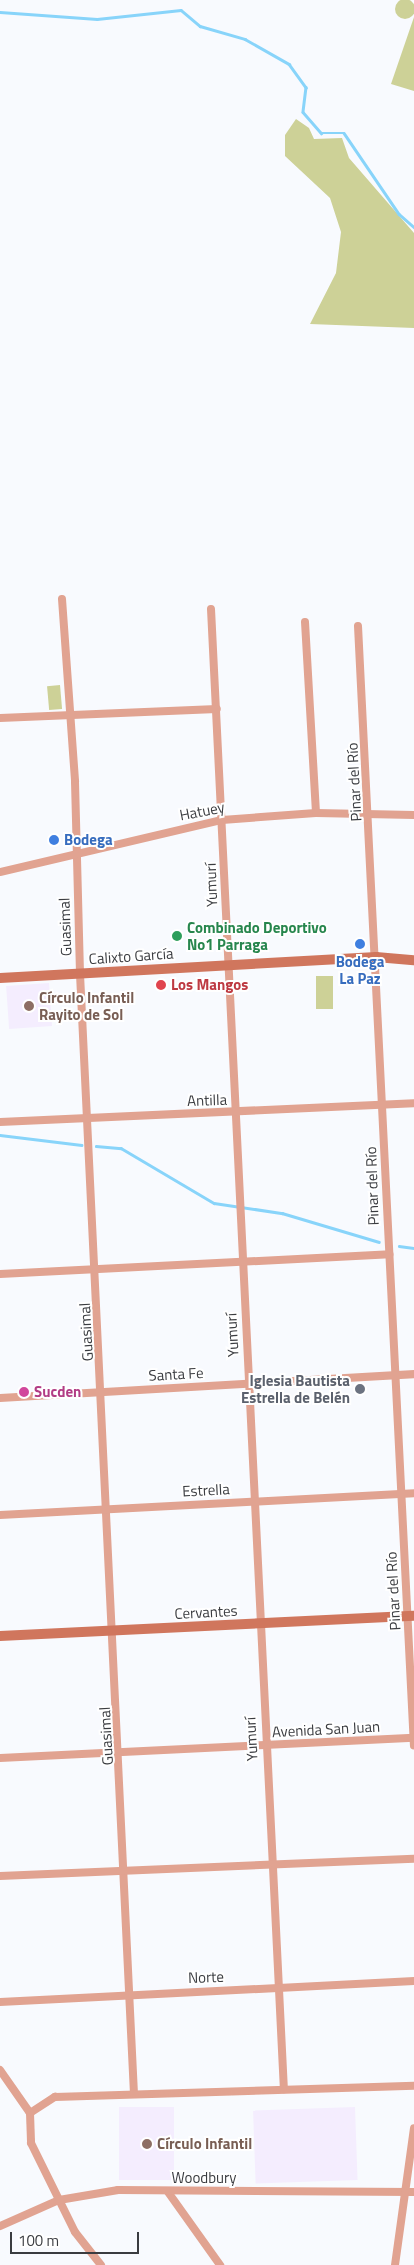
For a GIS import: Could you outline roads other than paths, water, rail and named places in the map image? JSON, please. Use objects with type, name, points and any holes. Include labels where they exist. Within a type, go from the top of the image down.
[{"type":"main road","name":"Calixto García","points":[[0,978],[376,957],[414,960]]},
{"type":"main road","name":"Cervantes","points":[[0,1636],[259,1625],[411,1616]]},
{"type":"street","name":"Guasimal","points":[[62,599],[76,853],[89,1152],[104,1392],[134,2093]]},
{"type":"street","name":"Yumurí","points":[[211,609],[276,1988],[284,2089]]},
{"type":"street","points":[[305,622],[316,813]]},
{"type":"street","name":"Pinar del Río","points":[[358,626],[370,812],[401,1493],[411,1616],[414,1746]]},
{"type":"street","points":[[0,718],[217,708]]},
{"type":"street","name":"Hatuey","points":[[0,872],[222,820],[316,813],[370,812],[414,815]]},
{"type":"street","name":"Antilla","points":[[0,1122],[414,1103]]},
{"type":"street","points":[[0,1274],[389,1254]]},
{"type":"street","name":"Santa Fe","points":[[0,1398],[414,1374]]},
{"type":"street","name":"Estrella","points":[[0,1515],[414,1493]]},
{"type":"street","name":"Avenida San Juan","points":[[0,1758],[414,1738]]},
{"type":"street","points":[[0,1876],[414,1859]]},
{"type":"street","name":"Norte","points":[[0,2002],[414,1981]]},
{"type":"street","points":[[0,2070],[30,2114],[31,2143],[75,2232],[102,2265]]},
{"type":"street","points":[[30,2114],[55,2097],[134,2093],[414,2086]]},
{"type":"street","points":[[395,2265],[414,2128]]},
{"type":"street","name":"Woodbury","points":[[0,2226],[59,2200],[118,2190],[168,2192],[414,2192]]},
{"type":"street","points":[[168,2192],[220,2265]]},
{"type":"waterway","points":[[0,12],[97,19],[181,10],[200,26],[245,39],[289,64],[306,87],[303,112],[321,133],[344,133],[399,214],[414,227]]},
{"type":"waterway","points":[[0,1135],[81,1145]]},
{"type":"waterway","points":[[96,1146],[121,1148],[214,1203],[282,1213],[379,1242]]},
{"type":"waterway","points":[[399,1246],[414,1248]]},
{"type":"place","name":"Bodega","points":[[54,840]]},
{"type":"place","name":"Combinado Deportivo No1 Parraga","points":[[177,936]]},
{"type":"place","name":"Bodega La Paz","points":[[360,944]]},
{"type":"place","name":"Los Mangos","points":[[161,985]]},
{"type":"place","name":"Círculo Infantil Rayito de Sol","points":[[29,1006]]},
{"type":"place","name":"Iglesia Bautista Estrella de Belén","points":[[360,1389]]},
{"type":"place","name":"Sucden","points":[[24,1392]]},
{"type":"place","name":"Círculo Infantil","points":[[147,2144]]}]
